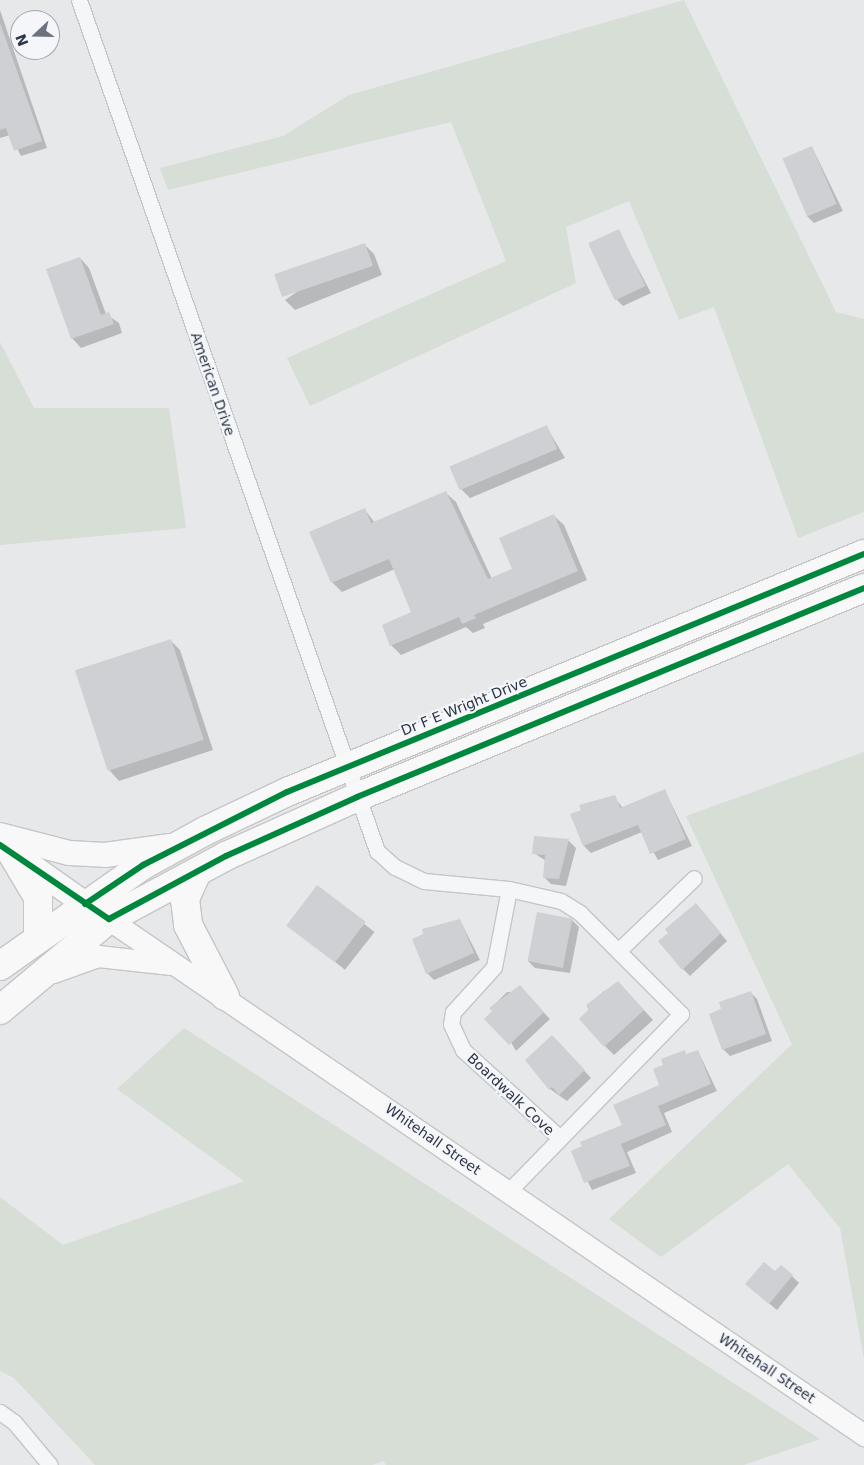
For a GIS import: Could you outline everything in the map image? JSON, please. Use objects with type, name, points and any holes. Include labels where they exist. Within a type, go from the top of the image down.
[{"type":"highway","name":"Dr F E Wright Drive","points":[[0,966],[38,936],[85,904],[184,843],[348,767],[864,554]]},
{"type":"highway","points":[[0,1010],[109,919],[197,872],[358,797],[864,588]]},
{"type":"highway","points":[[3,843],[38,897],[38,936]]},
{"type":"highway","points":[[197,872],[185,899],[188,925],[225,996]]},
{"type":"main road","points":[[3,843],[69,853],[105,855],[184,843]]},
{"type":"main road","name":"Whitehall Street","points":[[3,843],[85,904]]},
{"type":"street","name":"American Drive","points":[[80,0],[348,767]]},
{"type":"street","name":"Boardwalk Cove","points":[[348,767],[378,851],[395,867],[424,881],[509,889],[561,901],[618,951],[681,1014],[509,1191]]},
{"type":"street","points":[[618,951],[694,878]]},
{"type":"street","name":"Boardwalk Cove","points":[[509,889],[494,967],[453,1012],[451,1024],[463,1050],[560,1138]]},
{"type":"street","name":"Whitehall Street","points":[[85,904],[225,996],[864,1434]]},
{"type":"street","points":[[39,978],[98,956],[183,968]]},
{"type":"street","points":[[0,1412],[14,1422],[50,1465]]},
{"type":"shaded area","points":[[684,0],[836,312],[864,319],[864,512],[798,538],[714,307],[679,320],[629,201],[566,227],[576,283],[310,406],[287,358],[506,261],[451,122],[168,190],[160,168],[283,136],[349,95]]},
{"type":"shaded area","points":[[0,342],[34,408],[169,408],[186,528],[0,545]]},
{"type":"shaded area","points":[[864,752],[864,1359],[840,1228],[788,1164],[661,1257],[609,1219],[792,1044],[686,816]]},
{"type":"shaded area","points":[[184,1028],[820,1439],[744,1465],[386,1465],[384,1461],[372,1465],[95,1465],[14,1378],[0,1371],[0,1197],[63,1245],[244,1181],[117,1089]]},
{"type":"building","points":[[0,23],[10,51],[10,60],[13,60],[42,141],[14,151],[6,128],[0,130]]},
{"type":"building","points":[[812,146],[837,204],[807,216],[783,159]]},
{"type":"building","points":[[619,229],[646,286],[615,300],[588,243]]},
{"type":"building","points":[[365,243],[373,266],[282,297],[274,274]]},
{"type":"building","points":[[80,257],[101,315],[109,312],[114,324],[71,339],[46,269]]},
{"type":"building","points":[[547,425],[557,449],[460,490],[449,466]]},
{"type":"building","points":[[446,491],[488,579],[512,569],[499,538],[554,514],[578,571],[474,615],[476,618],[462,624],[459,617],[390,646],[382,625],[411,612],[389,559],[331,583],[309,532],[365,508],[371,523]]},
{"type":"building","points":[[171,639],[204,740],[108,771],[75,670]]},
{"type":"building","points":[[665,789],[686,839],[650,854],[638,825],[583,846],[570,814],[581,810],[579,805],[615,795],[620,808]]},
{"type":"building","points":[[534,836],[569,839],[559,879],[543,878],[545,855],[532,854]]},
{"type":"building","points":[[317,885],[366,922],[335,962],[286,926]]},
{"type":"building","points":[[696,903],[721,933],[682,970],[658,941],[668,933],[665,929]]},
{"type":"building","points":[[537,912],[572,919],[563,968],[527,961]]},
{"type":"building","points":[[460,919],[474,953],[426,974],[412,939],[423,934],[422,929]]},
{"type":"building","points":[[618,981],[644,1010],[604,1047],[579,1019],[589,1009],[586,1005]]},
{"type":"building","points":[[520,985],[544,1012],[509,1045],[484,1019],[492,1011],[489,1008]]},
{"type":"building","points":[[751,991],[766,1034],[722,1050],[709,1014],[721,1009],[719,1002]]},
{"type":"building","points":[[552,1035],[585,1070],[559,1095],[552,1087],[549,1090],[525,1060]]},
{"type":"building","points":[[685,1050],[686,1054],[698,1050],[711,1084],[658,1106],[666,1125],[621,1144],[630,1166],[584,1183],[571,1151],[582,1146],[580,1142],[622,1125],[613,1105],[659,1085],[653,1069],[663,1065],[661,1059]]},
{"type":"building","points":[[764,1262],[775,1271],[781,1265],[793,1275],[769,1304],[745,1284]]},
{"type":"cycle path","points":[[85,904],[143,865],[287,792],[864,554]]},
{"type":"cycle path","points":[[0,845],[109,919],[226,856],[357,797],[864,588]]}]
